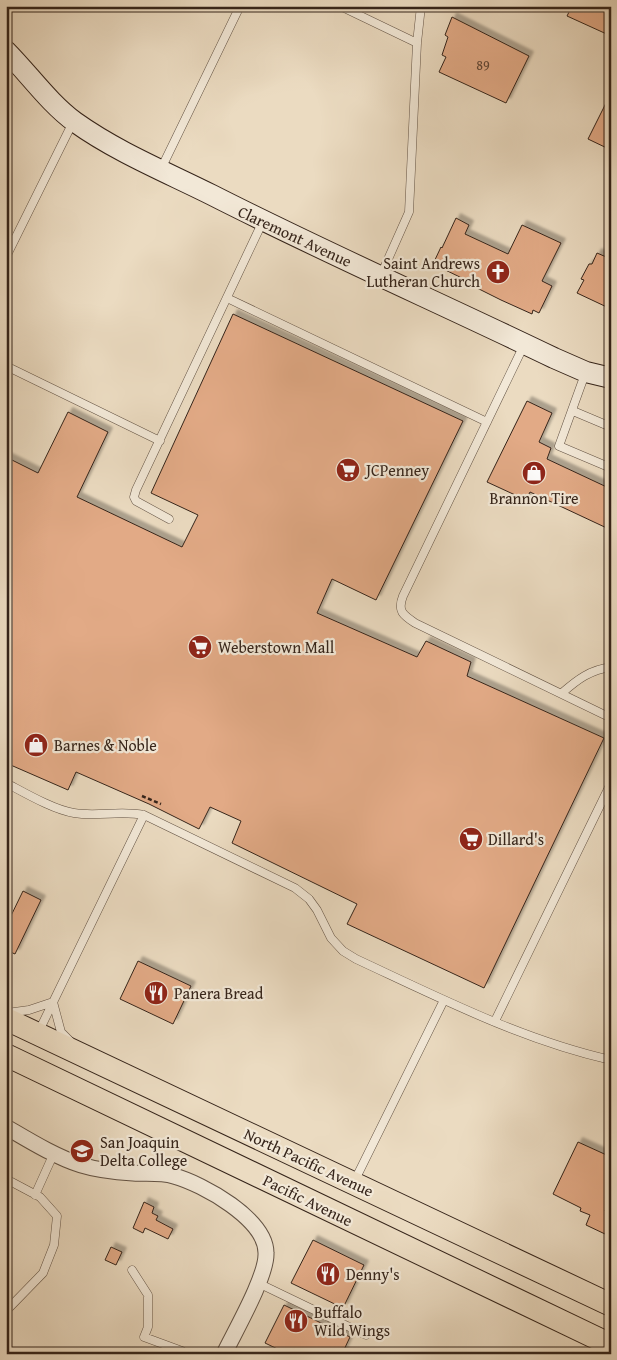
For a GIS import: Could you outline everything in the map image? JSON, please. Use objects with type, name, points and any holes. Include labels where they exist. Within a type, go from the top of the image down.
[{"type":"main road","name":"North Pacific Avenue","points":[[6,1019],[611,1305]]},
{"type":"main road","points":[[6,1042],[16,1042],[38,1033]]},
{"type":"main road","name":"Pacific Avenue","points":[[6,1055],[611,1345]]},
{"type":"street","name":"Claremont Avenue","points":[[6,51],[57,106],[73,120],[126,154],[161,169],[263,221],[525,344],[586,372],[611,378]]},
{"type":"street","points":[[6,1127],[54,1153],[80,1164],[112,1172],[155,1173],[174,1176],[191,1182],[246,1216],[261,1234],[267,1253],[258,1283],[224,1354]]},
{"type":"lane","points":[[161,169],[240,6]]},
{"type":"lane","points":[[340,6],[417,43]]},
{"type":"lane","points":[[380,276],[409,212],[417,43],[421,6]]},
{"type":"lane","points":[[6,257],[73,120]]},
{"type":"lane","points":[[169,519],[136,501],[134,497],[136,490],[263,221]]},
{"type":"lane","points":[[227,298],[487,422]]},
{"type":"lane","points":[[525,344],[403,596],[400,603],[401,611],[415,623],[611,718]]},
{"type":"lane","points":[[6,366],[160,440]]},
{"type":"lane","points":[[586,372],[558,446],[611,468]]},
{"type":"lane","points":[[572,411],[611,427]]},
{"type":"lane","points":[[562,693],[580,677],[601,668],[611,667]]},
{"type":"lane","points":[[495,1021],[611,783]]},
{"type":"lane","points":[[6,784],[62,810],[73,813],[97,815],[123,812],[144,815],[295,888],[309,899],[317,910],[331,938],[343,951],[356,959],[444,1000],[495,1021],[575,1052],[611,1060]]},
{"type":"lane","points":[[38,1033],[144,815]]},
{"type":"lane","points":[[353,1183],[444,1000]]},
{"type":"lane","points":[[6,1013],[29,1010],[53,1002]]},
{"type":"lane","points":[[53,1002],[61,1032],[86,1057]]},
{"type":"lane","points":[[35,1195],[54,1153]]},
{"type":"lane","points":[[6,1179],[40,1197],[57,1216],[54,1245],[43,1273],[6,1312]]},
{"type":"lane","points":[[132,1270],[148,1295],[148,1327],[144,1337],[182,1351],[180,1354]]},
{"type":"lane","points":[[258,1283],[366,1335]]},
{"type":"path","points":[[142,796],[161,804]]},
{"type":"building","points":[[572,6],[611,6],[611,36],[567,16]]},
{"type":"building","points":[[452,17],[529,56],[506,103],[439,72],[446,57],[442,55],[448,37],[445,35]]},
{"type":"building","points":[[611,93],[611,150],[588,139]]},
{"type":"building","name":"Saint Andrews Lutheran Church","points":[[456,218],[469,225],[465,234],[508,254],[522,225],[561,243],[542,281],[552,286],[539,313],[533,310],[532,314],[501,300],[433,264]]},
{"type":"building","points":[[597,253],[611,259],[611,309],[577,293],[584,280],[581,279],[589,264],[592,264]]},
{"type":"building","name":"Weberstown Mall","points":[[233,314],[463,421],[376,600],[332,579],[317,613],[417,657],[426,641],[471,662],[467,676],[604,738],[484,988],[347,924],[357,904],[232,843],[241,821],[210,807],[199,829],[149,804],[76,772],[68,790],[6,763],[6,686],[11,676],[6,673],[6,457],[38,473],[68,412],[108,432],[77,497],[182,547],[198,515],[151,493]]},
{"type":"building","name":"Brannon Tire","points":[[527,401],[552,413],[539,442],[551,448],[547,459],[611,489],[611,530],[530,492],[526,500],[487,482]]},
{"type":"building","points":[[23,891],[41,900],[15,954],[6,950],[6,926]]},
{"type":"building","name":"Panera Bread","points":[[138,961],[191,986],[173,1024],[120,999]]},
{"type":"building","points":[[578,1142],[611,1157],[611,1199],[605,1211],[611,1214],[611,1221],[605,1234],[586,1225],[590,1215],[580,1211],[581,1208],[553,1194]]},
{"type":"building","points":[[144,1202],[154,1207],[152,1213],[158,1216],[156,1220],[173,1229],[168,1239],[145,1228],[143,1233],[133,1228]]},
{"type":"building","name":"Denny's","points":[[313,1240],[364,1265],[343,1308],[291,1283]]},
{"type":"building","points":[[111,1247],[122,1252],[116,1265],[105,1260]]},
{"type":"building","name":"Buffalo Wild Wings","points":[[284,1305],[350,1337],[342,1354],[288,1354],[265,1343]]},
{"type":"place","name":"Saint Andrews Lutheran Church","points":[[498,272]]},
{"type":"place","name":"JCPenney","points":[[348,470]]},
{"type":"place","name":"Brannon Tire","points":[[534,473]]},
{"type":"place","name":"Weberstown Mall","points":[[200,647]]},
{"type":"place","name":"Barnes & Noble","points":[[36,745]]},
{"type":"place","name":"Dillard's","points":[[471,839]]},
{"type":"place","name":"Panera Bread","points":[[156,993]]},
{"type":"place","name":"San Joaquin Delta College","points":[[82,1151]]},
{"type":"place","name":"Denny's","points":[[328,1274]]},
{"type":"place","name":"Buffalo Wild Wings","points":[[296,1321]]}]
